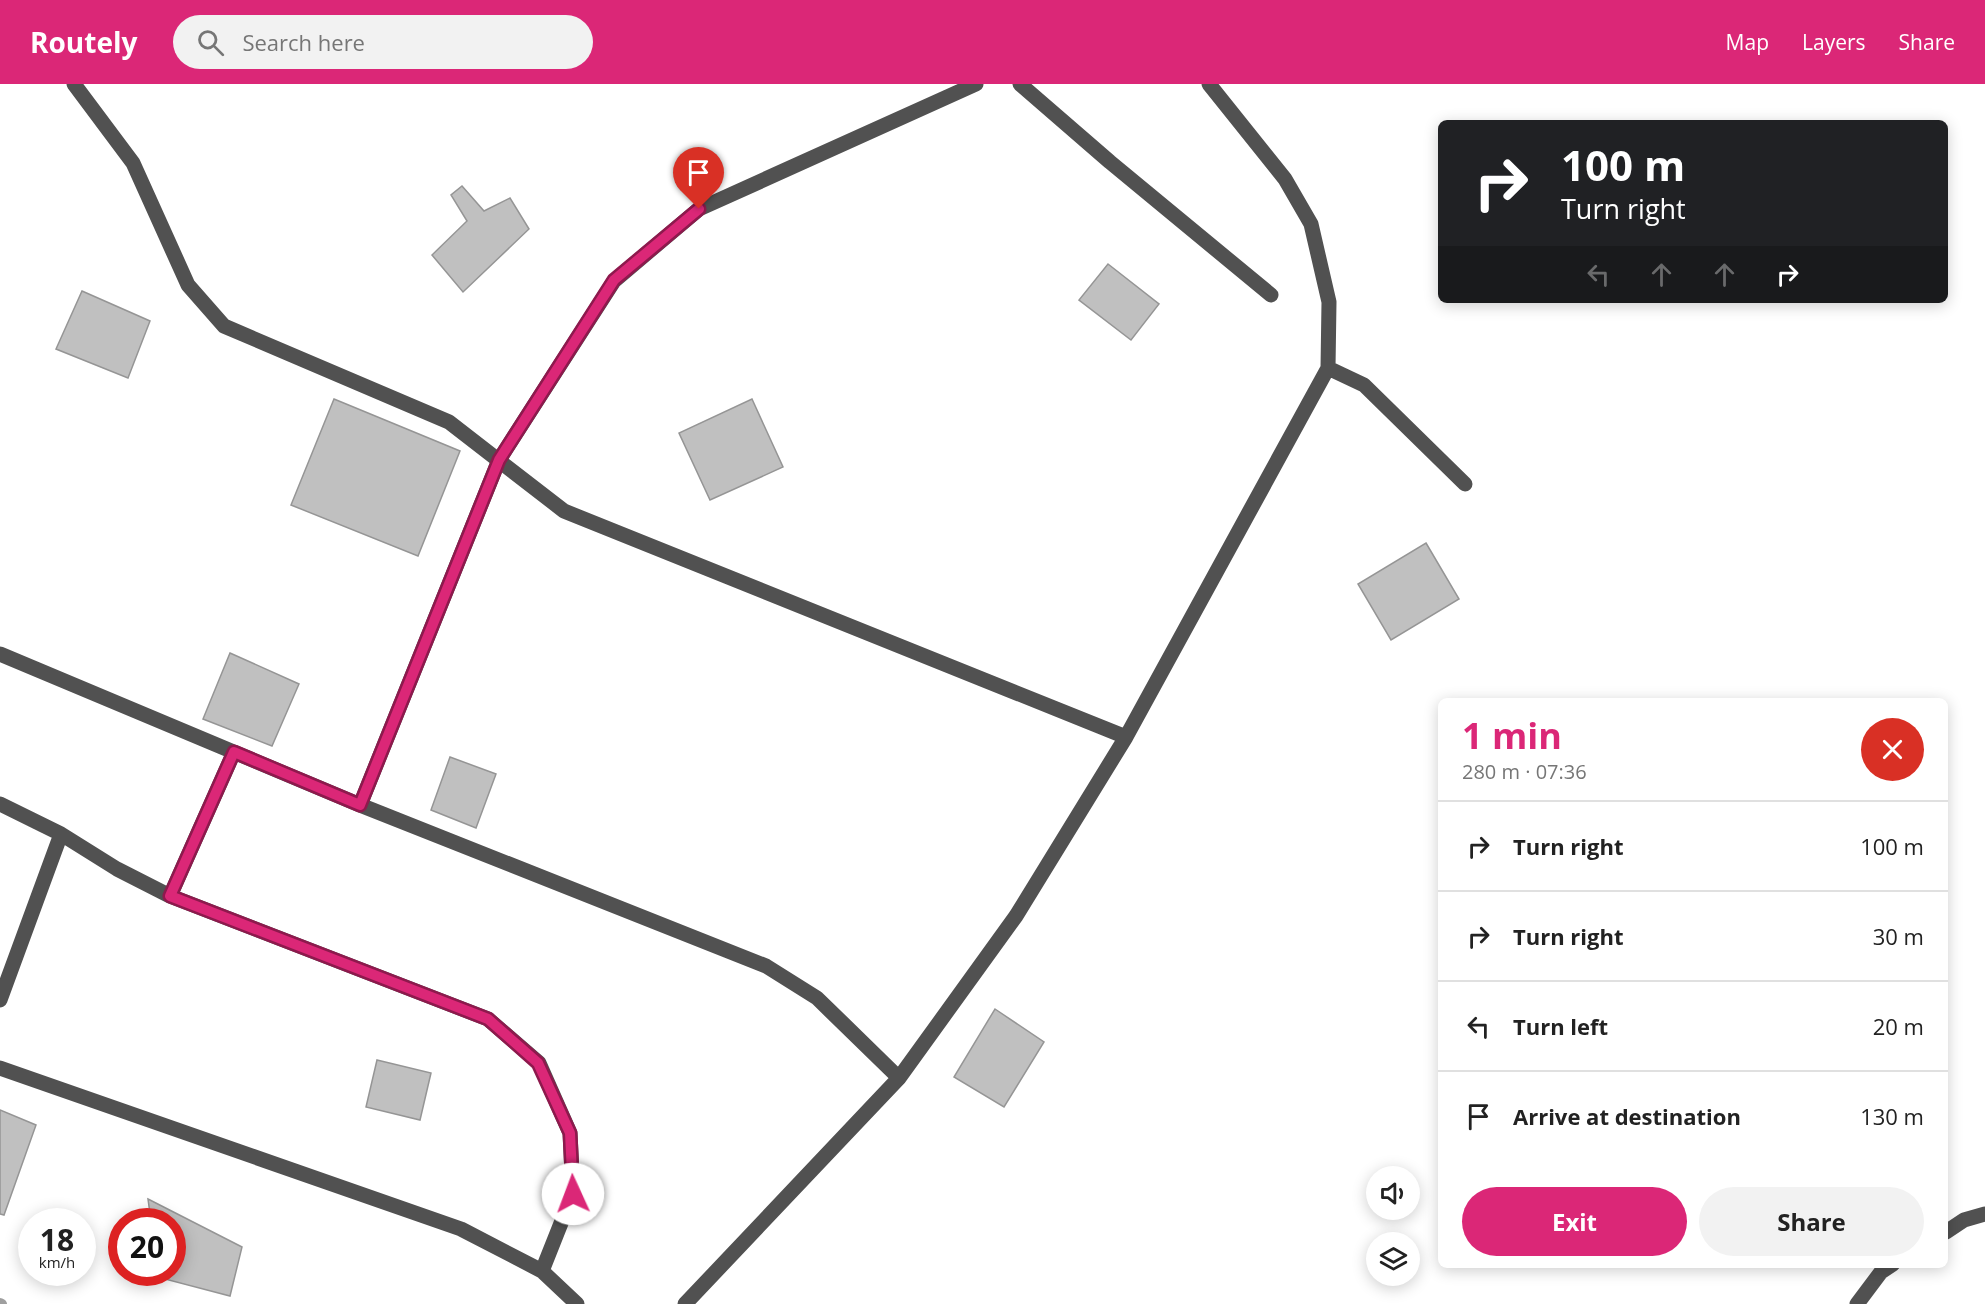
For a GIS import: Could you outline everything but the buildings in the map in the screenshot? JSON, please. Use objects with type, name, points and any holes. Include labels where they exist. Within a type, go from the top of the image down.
[{"type":"lane","points":[[74,84],[132,163],[188,285],[224,326],[449,422],[564,511],[1126,737]]},
{"type":"lane","points":[[360,805],[499,460],[614,280],[699,209],[976,84]]},
{"type":"lane","points":[[1020,84],[1271,295]]},
{"type":"lane","points":[[685,1304],[899,1078],[1016,916],[1126,737],[1328,368],[1329,302],[1311,224],[1285,179],[1209,84]]},
{"type":"lane","points":[[1328,368],[1364,385],[1465,484]]},
{"type":"lane","points":[[0,654],[360,805],[766,966],[817,998],[899,1078]]},
{"type":"lane","points":[[170,896],[234,752]]},
{"type":"lane","points":[[0,804],[61,834],[117,869],[170,896],[488,1019],[538,1063],[570,1133],[573,1194],[542,1272]]},
{"type":"lane","points":[[0,1000],[61,834]]},
{"type":"lane","points":[[0,1068],[461,1229],[542,1272],[577,1304]]},
{"type":"lane","points":[[1948,1231],[1964,1220],[1985,1214]]},
{"type":"lane","points":[[1857,1304],[1881,1272],[1887,1268]]},
{"type":"route","points":[[573,1194],[570,1133],[538,1063],[488,1019],[170,896],[234,752],[360,805],[499,460],[614,280],[699,209]]}]
